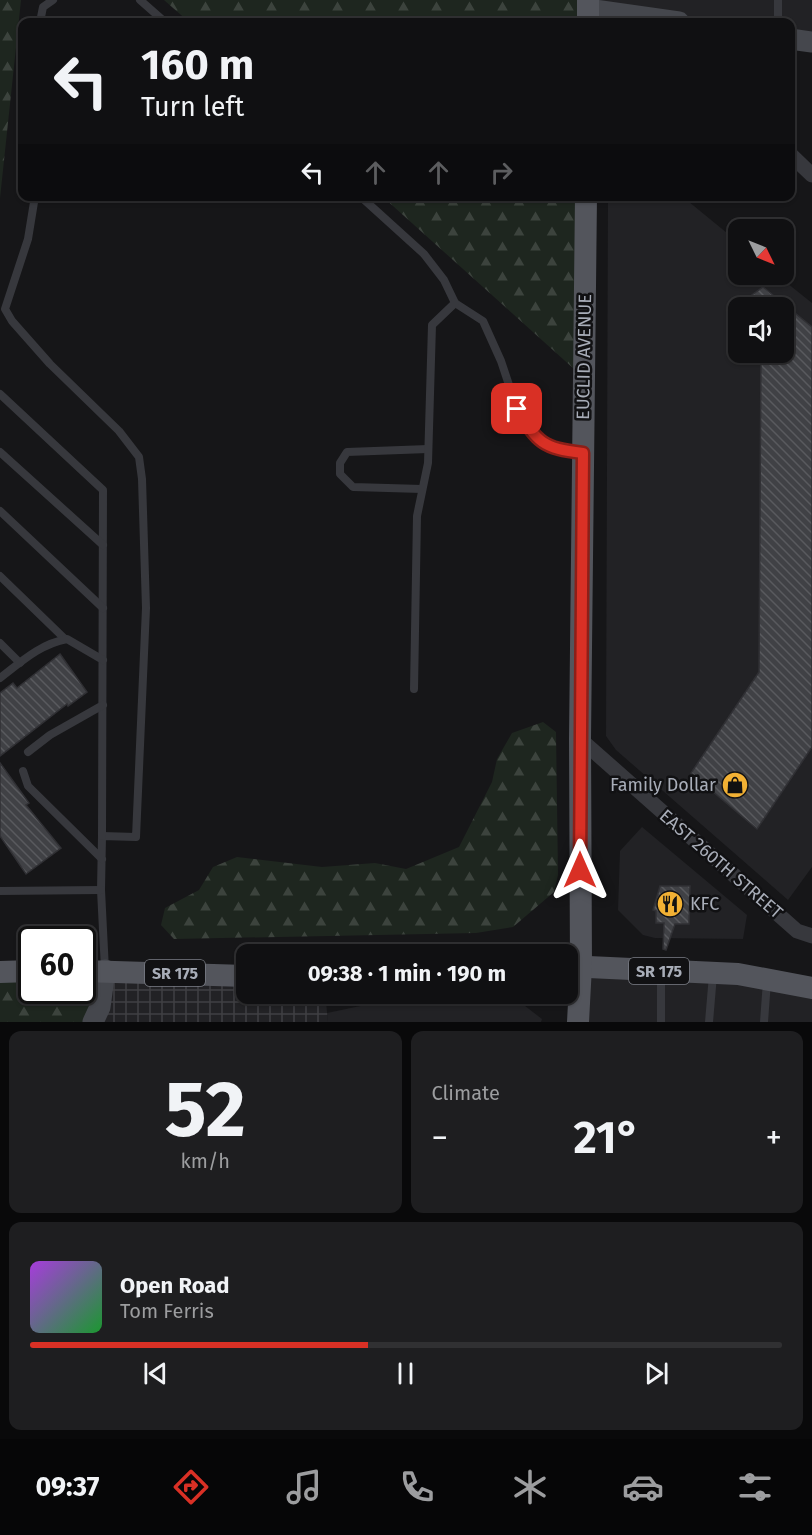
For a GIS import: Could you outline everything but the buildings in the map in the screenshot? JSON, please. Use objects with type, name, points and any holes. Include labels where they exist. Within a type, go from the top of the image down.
[{"type":"main road","points":[[588,10],[634,18]]},
{"type":"main road","points":[[795,40],[812,42]]},
{"type":"main road","name":"EUCLID AVENUE","points":[[575,944],[580,739],[586,201]]},
{"type":"main road","name":"SR 175","points":[[578,966],[738,974],[812,988]]},
{"type":"main road","name":"SR 175","points":[[96,970],[236,976]]},
{"type":"main road","points":[[93,1022],[100,1007],[105,970]]},
{"type":"main road","points":[[0,972],[18,972]]},
{"type":"main road","name":"EUCLID AVENUE","points":[[577,1004],[578,1022]]},
{"type":"street","points":[[795,159],[812,175]]},
{"type":"street","name":"EAST 260TH STREET","points":[[580,739],[797,931],[812,936]]},
{"type":"lane","points":[[40,18],[43,6],[53,0]]},
{"type":"lane","points":[[140,0],[160,18]]},
{"type":"lane","points":[[778,0],[778,18]]},
{"type":"lane","points":[[34,201],[28,239],[5,309],[12,321],[50,364],[120,431],[139,457],[142,479],[146,608],[136,837],[102,836]]},
{"type":"lane","points":[[366,201],[424,254],[444,280],[455,303],[483,321],[501,361],[517,409],[535,438],[556,450],[583,453]]},
{"type":"lane","points":[[414,688],[417,516],[428,449],[432,325],[455,303]]},
{"type":"lane","points":[[0,394],[103,490],[101,890],[105,970]]},
{"type":"lane","points":[[422,489],[353,487],[340,474],[340,463],[347,452],[428,449]]},
{"type":"lane","points":[[0,452],[103,545]]},
{"type":"lane","points":[[0,511],[103,608]]},
{"type":"lane","points":[[0,576],[65,639],[103,660]]},
{"type":"lane","points":[[0,678],[40,648],[65,639]]},
{"type":"lane","points":[[0,643],[20,663]]},
{"type":"lane","points":[[28,752],[50,735],[103,705]]},
{"type":"lane","points":[[23,771],[28,786],[102,859]]},
{"type":"lane","points":[[1,890],[101,890]]},
{"type":"lane","points":[[661,971],[661,1022]]},
{"type":"lane","points":[[709,1022],[713,973]]},
{"type":"lane","points":[[764,1022],[768,980]]},
{"type":"shaded area","points":[[588,0],[812,0],[812,42],[795,40],[795,18],[588,18]]},
{"type":"shaded area","points":[[608,201],[688,201],[728,234],[728,285],[790,285],[812,303],[812,867],[788,900],[616,750],[606,736]]},
{"type":"shaded area","points":[[642,827],[747,915],[743,939],[655,938],[643,935],[618,910],[620,851]]},
{"type":"shaded area","points":[[581,966],[812,988],[812,1022],[578,1022]]},
{"type":"shaded area","points":[[105,970],[236,976],[236,1004],[326,1004],[328,1022],[93,1022]]},
{"type":"shaded area","points":[[370,1004],[522,1004],[542,1019],[541,1022],[328,1022],[327,1013]]},
{"type":"green space","points":[[0,0],[21,0],[18,18],[0,198]]},
{"type":"green space","points":[[164,0],[588,0],[588,18],[184,18]]},
{"type":"green space","points":[[387,201],[586,201],[584,378]]},
{"type":"green space","points":[[543,722],[556,732],[558,875],[554,892],[513,927],[476,933],[174,939],[161,925],[165,908],[199,890],[213,867],[237,857],[322,867],[375,863],[406,869],[459,847],[492,782],[497,759],[512,733]]},
{"type":"green space","points":[[96,970],[105,970],[93,1022],[0,1022],[0,972],[18,971],[18,1004],[96,1004]]},
{"type":"place","name":"Family Dollar","points":[[735,785]]},
{"type":"place","name":"KFC","points":[[670,904]]},
{"type":"route","points":[[517,409],[535,438],[556,450],[583,453],[580,870]]}]
